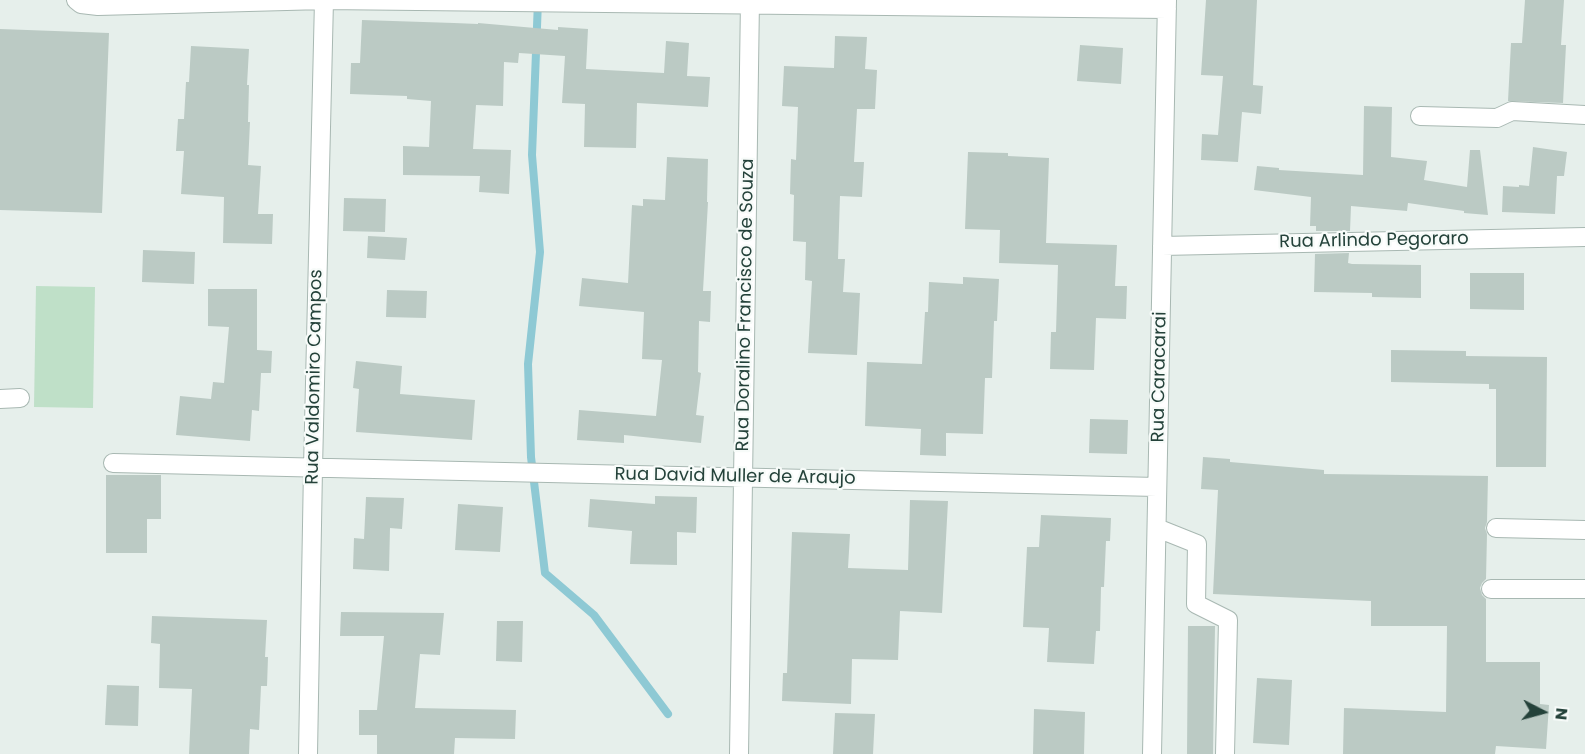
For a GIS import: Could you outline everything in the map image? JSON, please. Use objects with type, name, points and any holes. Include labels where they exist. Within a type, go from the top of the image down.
[{"type":"street","points":[[76,0],[81,4],[99,6],[324,0],[1167,4]]},
{"type":"street","name":"Rua Valdomiro Campos","points":[[309,754],[324,0]]},
{"type":"street","name":"Rua Doralino Francisco de Souza","points":[[739,754],[750,2]]},
{"type":"street","name":"Rua Caracarai","points":[[1152,754],[1167,4]]},
{"type":"street","points":[[1420,116],[1497,118],[1512,111],[1585,115]]},
{"type":"street","name":"Rua Arlindo Pegoraro","points":[[1162,246],[1585,237]]},
{"type":"street","points":[[0,399],[20,398]]},
{"type":"street","name":"Rua David Muller de Araujo","points":[[113,463],[1157,487]]},
{"type":"street","points":[[1157,528],[1197,544],[1196,604],[1228,620],[1225,754]]},
{"type":"street","points":[[1496,528],[1585,530]]},
{"type":"street","points":[[1491,590],[1585,589]]},
{"type":"green space","points":[[36,286],[95,287],[93,408],[34,407]]},
{"type":"building","points":[[1206,0],[1257,0],[1253,85],[1263,86],[1261,114],[1242,112],[1238,162],[1201,160],[1202,134],[1218,135],[1223,76],[1201,75]]},
{"type":"building","points":[[1525,0],[1564,0],[1561,45],[1566,45],[1563,103],[1508,101],[1511,43],[1522,43]]},
{"type":"building","points":[[362,20],[478,23],[558,30],[558,27],[588,29],[586,69],[664,73],[666,41],[689,43],[687,76],[710,77],[708,107],[637,103],[636,148],[584,147],[585,104],[562,103],[565,56],[519,53],[518,63],[504,62],[503,106],[476,105],[473,149],[511,150],[509,194],[479,192],[480,176],[403,175],[403,146],[429,147],[431,101],[407,99],[407,96],[350,94],[351,63],[360,63]]},
{"type":"building","points":[[0,29],[109,33],[102,213],[0,210]]},
{"type":"building","points":[[835,36],[867,37],[865,69],[877,70],[875,109],[857,109],[854,162],[864,162],[862,197],[840,196],[838,259],[845,259],[843,292],[860,293],[857,355],[808,353],[812,281],[805,280],[806,242],[793,241],[794,195],[790,194],[791,159],[796,160],[798,107],[782,106],[784,66],[834,68]]},
{"type":"building","points":[[1080,45],[1123,48],[1121,84],[1077,81]]},
{"type":"building","points":[[191,46],[249,49],[248,165],[261,166],[258,214],[273,214],[272,244],[223,243],[224,197],[181,194],[184,151],[176,151],[178,119],[184,119]]},
{"type":"building","points":[[1364,106],[1392,107],[1391,157],[1427,161],[1424,180],[1467,187],[1470,150],[1480,150],[1488,215],[1408,203],[1407,211],[1351,206],[1350,231],[1316,231],[1316,226],[1310,226],[1311,197],[1254,190],[1257,166],[1279,168],[1279,170],[1363,175]]},
{"type":"building","points":[[1533,147],[1567,152],[1564,176],[1557,176],[1555,214],[1502,212],[1503,186],[1529,186]]},
{"type":"building","points":[[968,152],[1008,153],[1008,156],[1049,158],[1046,243],[1117,245],[1115,286],[1127,286],[1126,319],[1096,318],[1094,370],[1050,369],[1051,332],[1056,332],[1058,265],[999,263],[1000,230],[965,229]]},
{"type":"building","points":[[667,157],[708,159],[703,291],[711,291],[710,322],[699,321],[698,372],[701,373],[696,415],[704,416],[701,443],[624,435],[624,443],[577,440],[579,410],[656,416],[662,360],[642,359],[644,312],[579,306],[582,278],[628,283],[632,205],[643,206],[643,199],[665,200]]},
{"type":"building","points":[[344,198],[386,199],[385,232],[343,231]]},
{"type":"building","points":[[368,236],[407,238],[405,260],[367,258]]},
{"type":"building","points":[[143,250],[195,252],[194,284],[142,282]]},
{"type":"building","points":[[1349,253],[1348,263],[1352,264],[1421,265],[1421,298],[1372,297],[1372,293],[1314,292],[1315,254]]},
{"type":"building","points":[[1470,273],[1524,273],[1524,310],[1470,309]]},
{"type":"building","points":[[963,277],[999,279],[997,321],[994,321],[992,378],[985,378],[983,434],[946,433],[946,456],[920,455],[921,429],[865,426],[867,362],[922,364],[929,282],[963,284]]},
{"type":"building","points":[[208,289],[257,289],[257,350],[272,351],[271,373],[261,373],[259,411],[252,410],[250,441],[176,435],[180,396],[211,399],[213,382],[224,383],[229,327],[208,326]]},
{"type":"building","points":[[387,290],[427,291],[426,318],[386,317]]},
{"type":"building","points":[[1391,350],[1466,351],[1466,356],[1547,357],[1546,467],[1496,467],[1496,389],[1489,389],[1489,384],[1391,382]]},
{"type":"building","points":[[356,361],[402,366],[400,394],[475,400],[472,440],[356,432],[359,389],[353,388]]},
{"type":"building","points":[[1090,419],[1128,420],[1127,454],[1089,453]]},
{"type":"building","points":[[1203,457],[1230,459],[1230,462],[1324,470],[1324,474],[1488,476],[1485,528],[1487,534],[1486,579],[1480,588],[1486,599],[1486,662],[1540,662],[1540,704],[1549,705],[1546,749],[1496,746],[1495,754],[1343,754],[1344,708],[1446,712],[1447,626],[1371,626],[1371,601],[1213,594],[1218,490],[1201,489]]},
{"type":"building","points":[[106,475],[161,475],[161,519],[147,519],[147,553],[106,553]]},
{"type":"building","points":[[655,496],[697,497],[696,533],[677,532],[677,565],[630,564],[632,531],[588,527],[590,499],[655,504]]},
{"type":"building","points":[[366,497],[404,498],[402,529],[390,528],[389,571],[353,569],[354,538],[364,539]]},
{"type":"building","points":[[910,500],[948,501],[942,613],[900,611],[898,660],[852,659],[851,704],[782,701],[783,673],[787,673],[792,532],[850,534],[848,568],[908,570]]},
{"type":"building","points":[[458,504],[503,507],[500,552],[455,550]]},
{"type":"building","points":[[1041,515],[1111,518],[1110,541],[1106,541],[1104,587],[1101,587],[1100,631],[1096,631],[1094,664],[1047,662],[1049,628],[1023,627],[1027,547],[1039,547]]},
{"type":"building","points":[[341,612],[444,613],[440,655],[420,654],[415,708],[516,710],[515,739],[455,738],[454,754],[377,754],[377,735],[359,735],[359,710],[377,710],[384,636],[340,636]]},
{"type":"building","points":[[152,616],[267,620],[265,657],[268,657],[267,686],[261,686],[259,730],[250,729],[249,754],[189,754],[192,689],[159,688],[160,644],[151,643]]},
{"type":"building","points":[[497,621],[523,621],[522,662],[496,661]]},
{"type":"building","points":[[1188,626],[1215,626],[1213,754],[1187,754]]},
{"type":"building","points":[[1257,678],[1292,680],[1289,745],[1253,743]]},
{"type":"building","points":[[107,685],[139,686],[138,726],[105,725]]},
{"type":"building","points":[[1034,709],[1085,712],[1084,754],[1033,754]]},
{"type":"building","points":[[835,713],[875,714],[873,754],[833,754]]},
{"type":"waterway","points":[[538,1],[532,155],[540,252],[528,364],[531,457],[545,573],[594,615],[668,714]]}]
